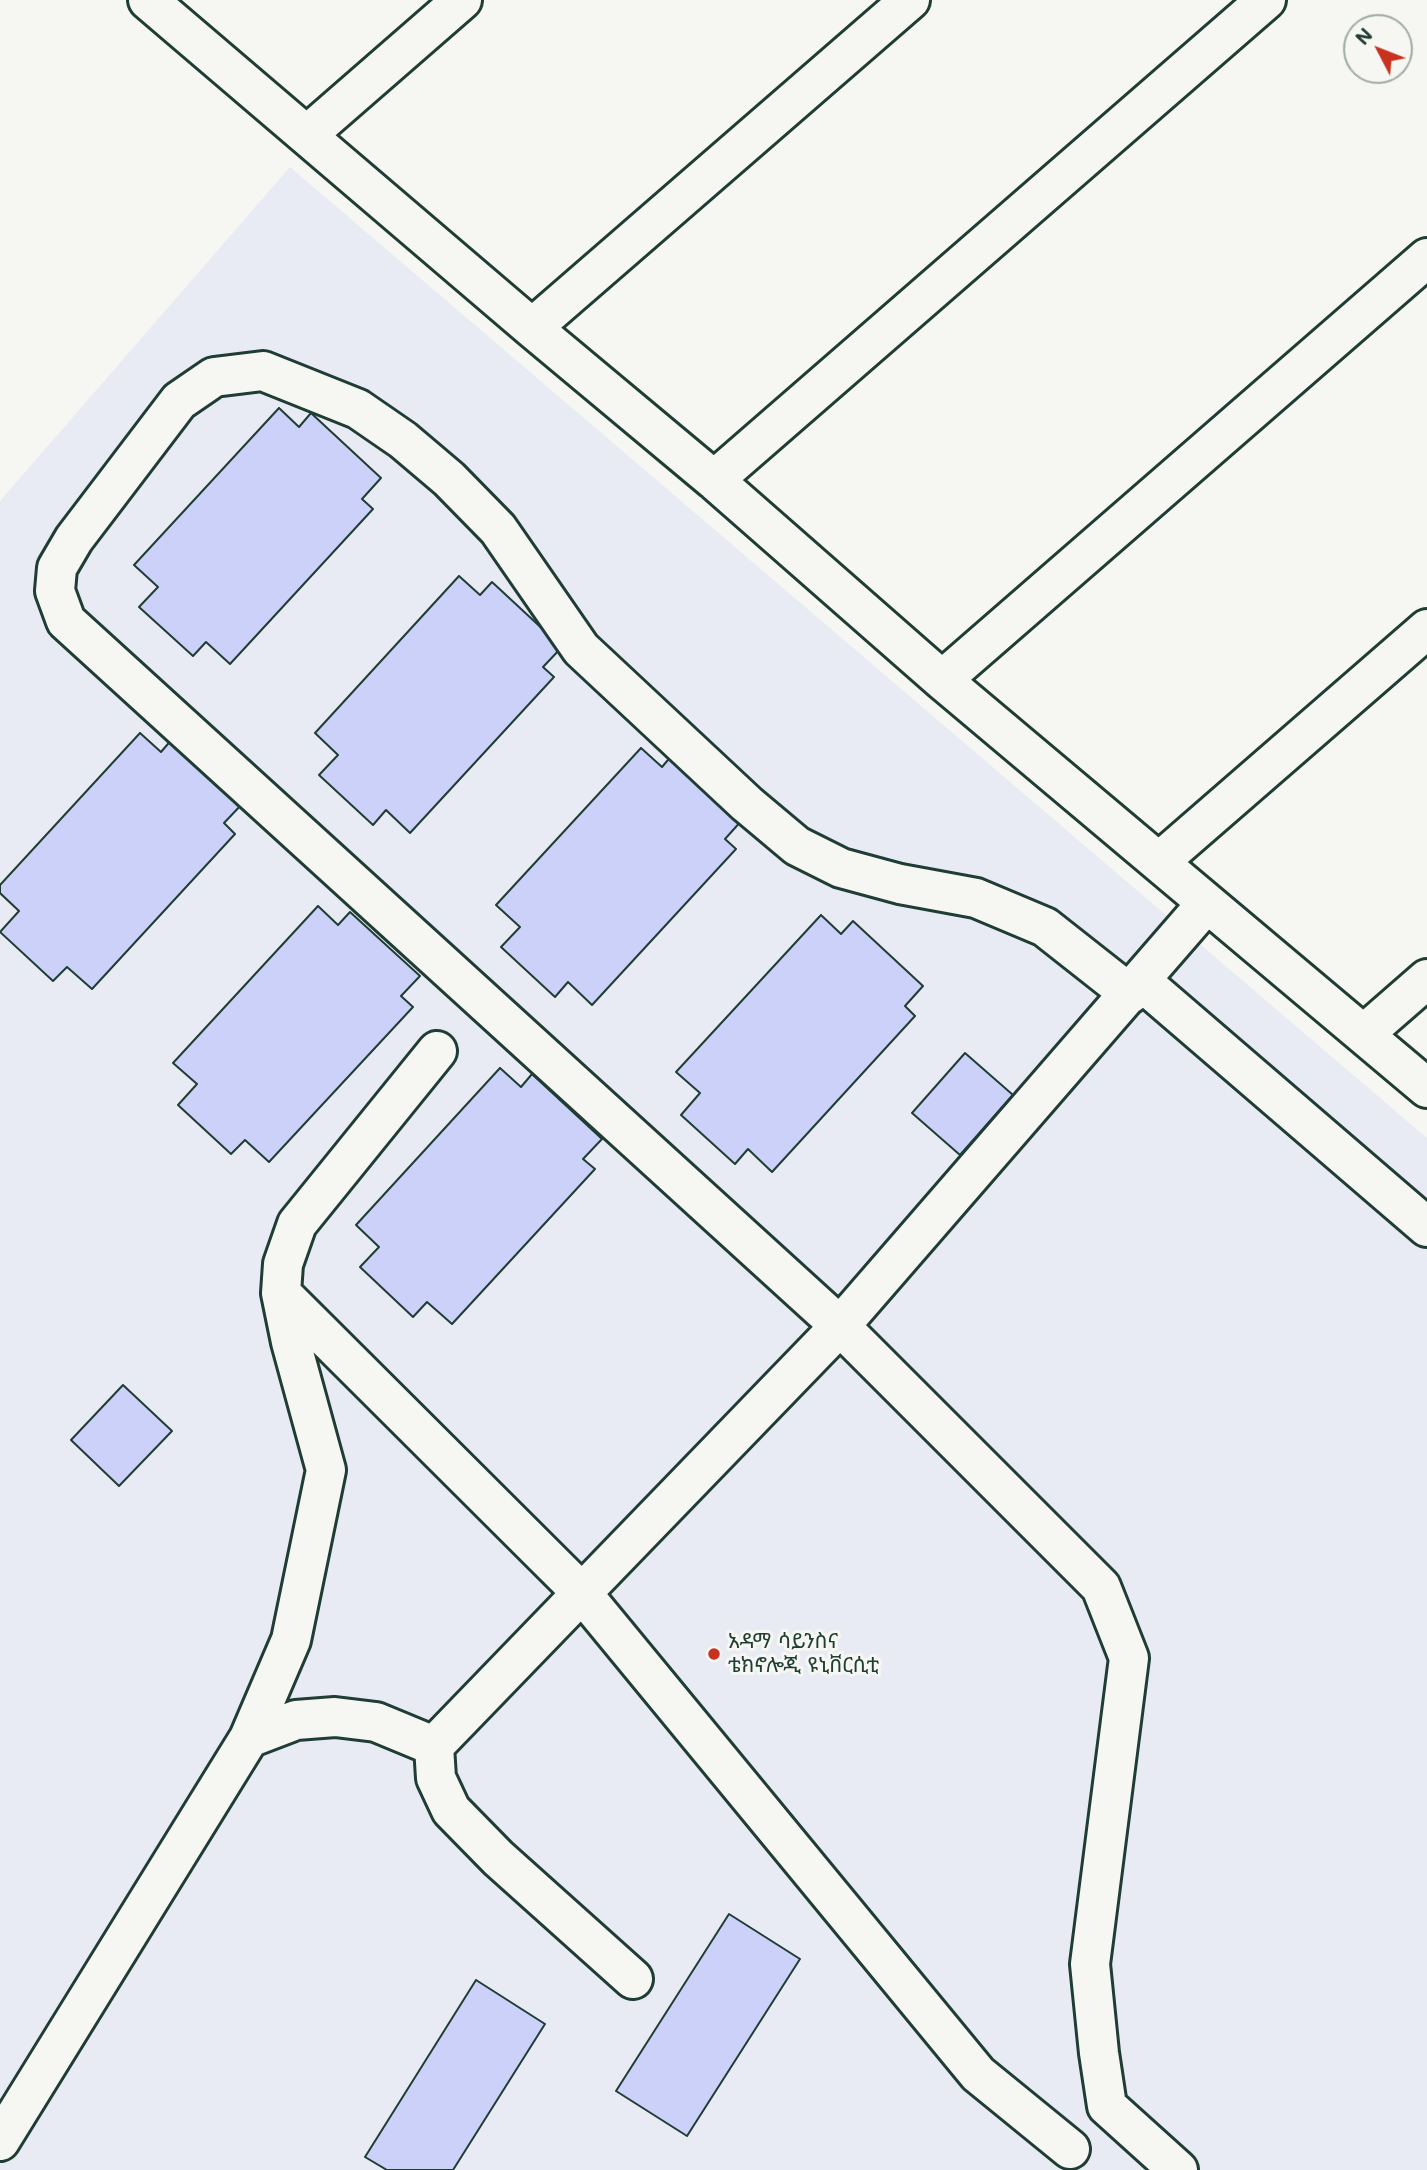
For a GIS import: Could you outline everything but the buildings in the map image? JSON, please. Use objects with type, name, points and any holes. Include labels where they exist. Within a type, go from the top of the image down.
[{"type":"street","points":[[148,0],[531,328],[714,480],[942,680],[1427,1088]]},
{"type":"street","points":[[307,135],[462,0]]},
{"type":"street","points":[[531,328],[910,0]]},
{"type":"street","points":[[714,480],[1266,0]]},
{"type":"street","points":[[942,680],[1427,258]]},
{"type":"street","points":[[1178,2170],[1107,2106],[1099,2053],[1090,1964],[1129,1658],[1101,1587],[841,1326],[66,621],[55,591],[57,568],[74,539],[179,401],[214,377],[263,372],[358,410],[403,440],[449,478],[498,529],[582,649],[747,804],[797,846],[841,868],[900,884],[976,898],[1045,927],[1136,988],[1427,1227]]},
{"type":"street","points":[[1159,862],[1427,629]]},
{"type":"street","points":[[633,1979],[498,1858],[452,1810],[436,1778],[434,1746],[581,1591],[841,1326],[1208,903]]},
{"type":"street","points":[[1364,1034],[1427,979]]},
{"type":"street","points":[[0,2141],[249,1738],[291,1640],[326,1470],[291,1342],[281,1293],[283,1264],[296,1224],[437,1051]]},
{"type":"street","points":[[281,1293],[581,1591],[978,2074],[1065,2159],[1107,2106]]},
{"type":"street","points":[[249,1738],[296,1720],[335,1717],[376,1723],[434,1746]]},
{"type":"shaded area","name":"አዳማ ሳይንስና ቴክኖሎጂ ዩኒቨርሲቲ","points":[[290,167],[1427,1138],[1427,2170],[0,2170],[0,501]]},
{"type":"place","name":"አዳማ ሳይንስና ቴክኖሎጂ ዩኒቨርሲቲ","points":[[714,1654]]}]
